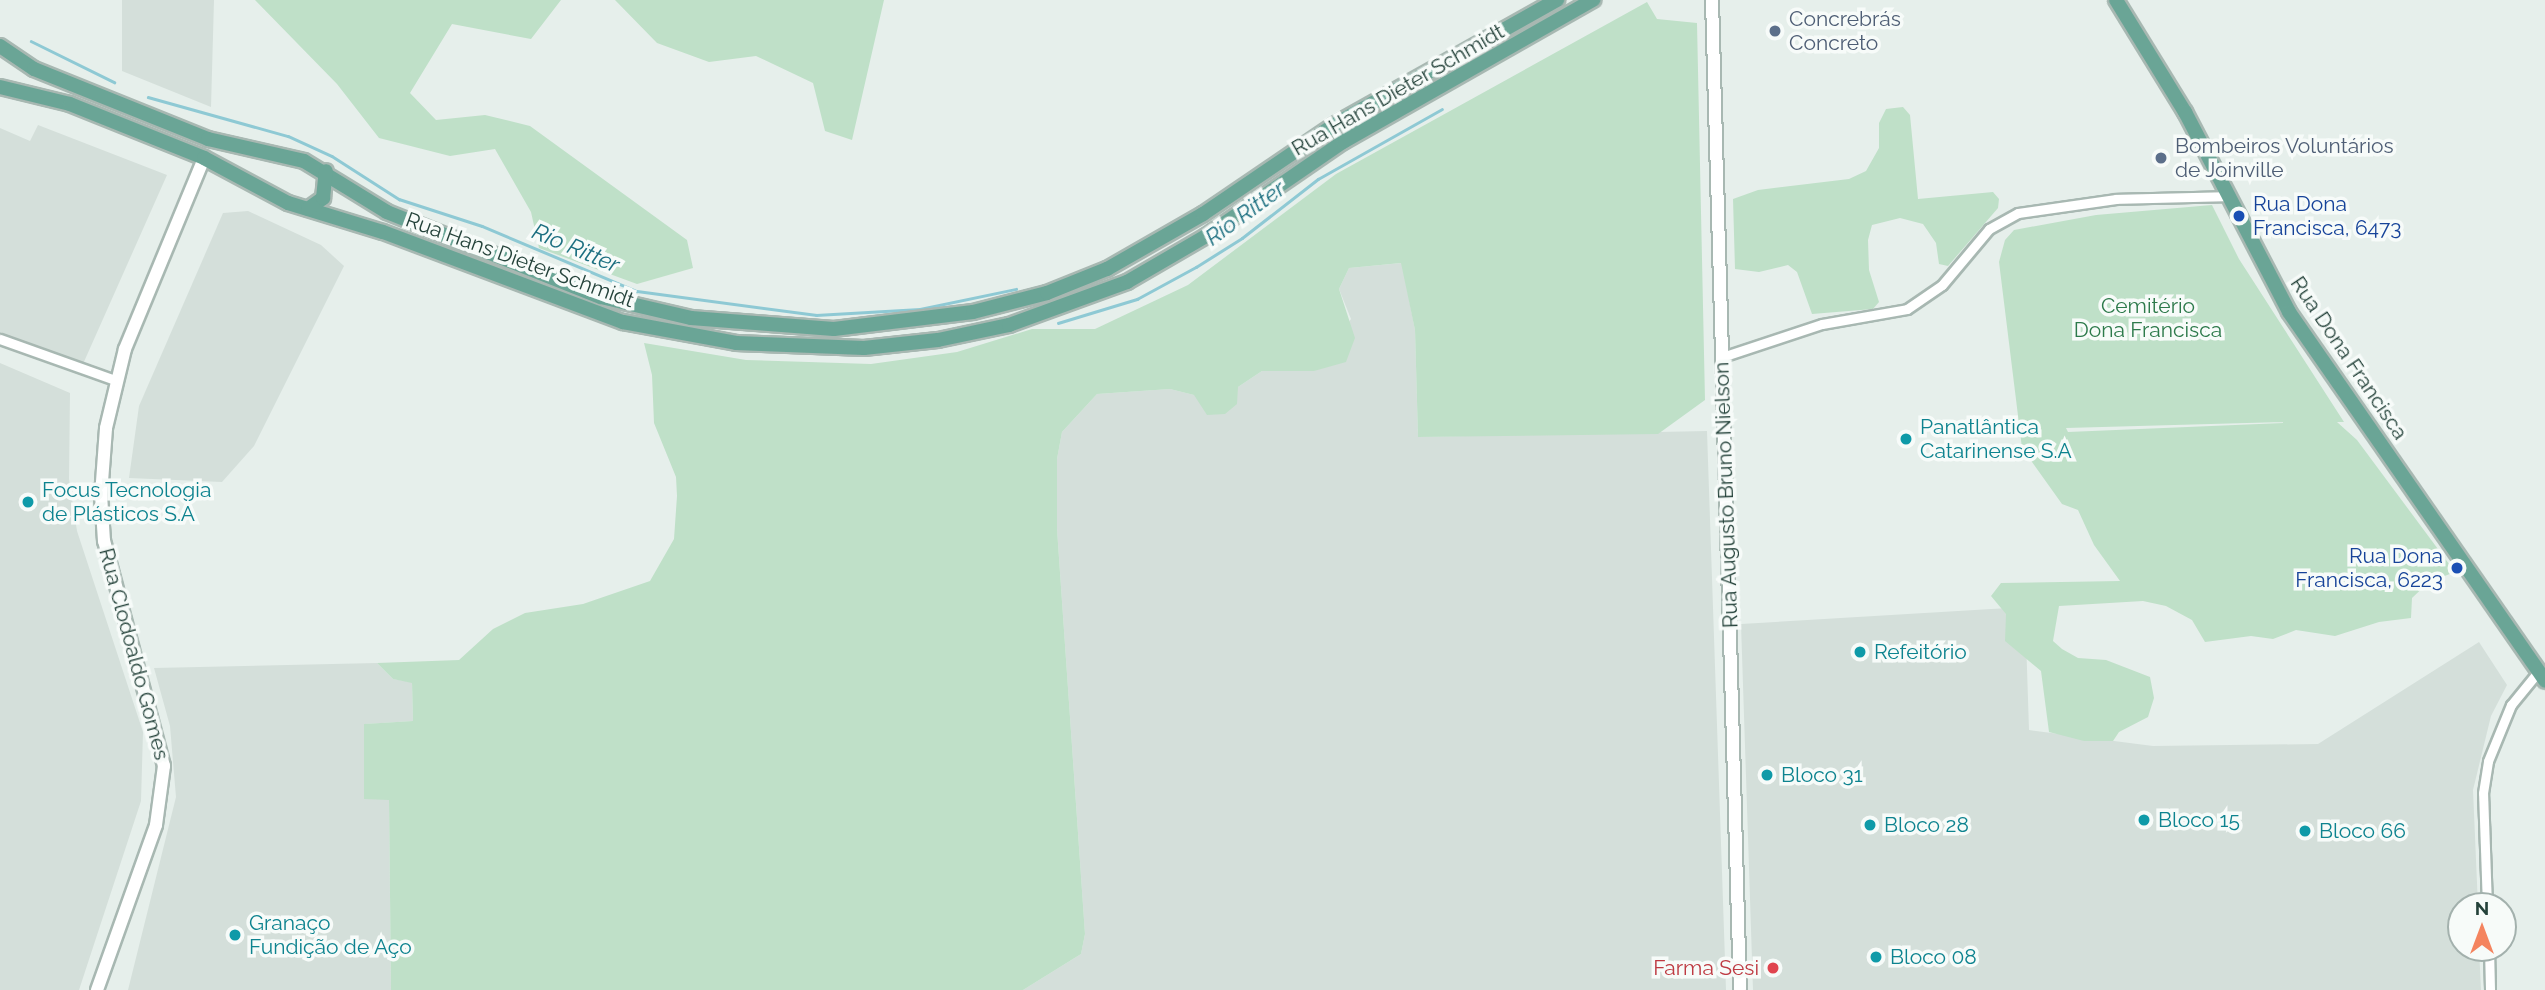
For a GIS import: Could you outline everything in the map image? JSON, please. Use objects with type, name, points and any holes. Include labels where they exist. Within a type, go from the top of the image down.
[{"type":"main road","name":"Rua Hans Dieter Schmidt","points":[[0,87],[70,104],[204,158],[267,194],[383,232],[584,310],[653,330],[736,343],[820,349],[938,340],[1042,316],[1127,282],[1206,236],[1343,142],[1593,0]]},
{"type":"main road","points":[[1558,22],[1605,0]]},
{"type":"main road","name":"Rua Augusto Bruno Nielson","points":[[1712,0],[1741,990]]},
{"type":"main road","name":"Rua Hans Dieter Schmidt","points":[[0,47],[33,69],[208,139],[290,157],[326,171],[387,212],[549,279],[630,306],[778,327],[834,329],[925,321],[1046,293],[1129,258],[1203,215],[1334,125],[1554,1]]},
{"type":"main road","name":"Rua Dona Francisca","points":[[2116,3],[2159,67],[2289,313],[2542,676]]},
{"type":"main road","name":"Rua Clodoaldo Gomes","points":[[97,990],[156,825],[164,766],[104,541],[102,464],[115,380],[204,158]]},
{"type":"main road","points":[[308,209],[323,198],[326,171]]},
{"type":"street","points":[[1722,357],[1822,324],[1907,309],[1942,285],[1989,229],[2018,213],[2116,199],[2229,196]]},
{"type":"street","points":[[0,339],[115,380]]},
{"type":"street","points":[[2487,892],[2483,793],[2488,761],[2511,705],[2542,676]]},
{"type":"street","points":[[2489,962],[2490,990]]},
{"type":"shaded area","points":[[122,0],[214,0],[211,107],[122,71]]},
{"type":"shaded area","points":[[38,125],[167,175],[79,373],[0,342],[0,128],[30,141]]},
{"type":"shaded area","points":[[248,211],[321,245],[344,266],[254,446],[222,482],[129,478],[139,406],[223,213]]},
{"type":"shaded area","points":[[1402,263],[1415,330],[1418,437],[1707,431],[1726,990],[1023,990],[1081,954],[1085,934],[1057,529],[1057,459],[1062,432],[1097,394],[1170,389],[1194,395],[1238,387],[1262,371],[1314,371],[1351,319],[1339,289],[1349,268]]},
{"type":"shaded area","points":[[0,363],[70,393],[69,479],[77,531],[143,732],[141,801],[79,990],[0,990]]},
{"type":"shaded area","points":[[2025,607],[2029,730],[2153,746],[2318,744],[2479,642],[2507,685],[2491,716],[2473,790],[2477,892],[2447,892],[2447,962],[2480,962],[2481,990],[1753,990],[1741,624]]},
{"type":"shaded area","points":[[377,663],[393,679],[412,682],[413,721],[365,724],[389,800],[391,990],[128,990],[176,797],[170,726],[154,668]]},
{"type":"green space","points":[[255,0],[561,0],[531,39],[452,24],[410,93],[436,120],[485,115],[530,126],[687,240],[693,268],[637,284],[539,248],[531,212],[495,149],[450,156],[379,138],[337,84]]},
{"type":"green space","points":[[615,0],[884,0],[852,140],[825,131],[813,83],[756,56],[709,62],[657,43]]},
{"type":"green space","points":[[1647,2],[1657,19],[1697,23],[1705,400],[1658,434],[1418,437],[1415,330],[1401,263],[1349,268],[1339,289],[1355,338],[1346,362],[1314,371],[1262,371],[1238,387],[1237,404],[1225,414],[1207,415],[1194,395],[1170,389],[1097,394],[1062,432],[1057,459],[1057,529],[1085,934],[1081,954],[1023,990],[391,990],[389,800],[364,799],[364,724],[413,721],[412,683],[393,679],[377,663],[459,660],[493,629],[525,613],[583,604],[650,581],[674,539],[677,496],[676,477],[654,423],[652,375],[644,343],[746,360],[871,364],[957,352],[1032,329],[1095,329],[1188,285],[1336,174]]},
{"type":"green space","points":[[1903,107],[1910,115],[1918,199],[1993,192],[1999,199],[1998,208],[1948,266],[1939,264],[1936,243],[1923,224],[1900,218],[1872,225],[1868,240],[1869,270],[1879,302],[1873,309],[1812,314],[1797,272],[1788,265],[1759,272],[1735,269],[1733,199],[1758,190],[1849,179],[1866,171],[1879,148],[1879,123],[1886,109]]},
{"type":"green space","name":"Cemitério Dona Francisca","points":[[2212,205],[2239,259],[2344,422],[2337,422],[2357,440],[2455,572],[2429,582],[2412,598],[2411,618],[2379,622],[2335,636],[2296,630],[2273,639],[2251,636],[2205,642],[2192,620],[2166,606],[2143,601],[2059,606],[2053,641],[2062,649],[2078,658],[2106,660],[2150,677],[2154,698],[2148,717],[2119,732],[2113,741],[2084,741],[2049,732],[2041,671],[2005,641],[2006,614],[1991,596],[2001,583],[2120,581],[2094,545],[2078,510],[2062,504],[2022,448],[1999,262],[2005,240],[2014,230],[2096,215]],"holes":[[[2283,422],[2283,423],[2068,432],[2066,428]]]},
{"type":"waterway","name":"Rio Ritter","points":[[31,41],[114,82]]},
{"type":"waterway","name":"Rio Ritter","points":[[148,97],[288,136],[332,156],[399,199],[482,226],[637,291],[816,315],[920,309],[1016,289]]},
{"type":"waterway","name":"Rio Ritter","points":[[1058,323],[1137,299],[1196,267],[1242,238],[1318,179],[1442,109]]},
{"type":"place","name":"Concrebrás Concreto","points":[[1775,31]]},
{"type":"place","name":"Bombeiros Voluntários de Joinville","points":[[2161,158]]},
{"type":"place","name":"Rua Dona Francisca, 6473","points":[[2239,216]]},
{"type":"place","name":"Panatlântica Catarinense S.A","points":[[1906,439]]},
{"type":"place","name":"Focus Tecnologia de Plásticos S.A","points":[[28,502]]},
{"type":"place","name":"Rua Dona Francisca, 6223","points":[[2457,568]]},
{"type":"place","name":"Refeitório","points":[[1860,652]]},
{"type":"place","name":"Bloco 31","points":[[1767,775]]},
{"type":"place","name":"Bloco 15","points":[[2144,820]]},
{"type":"place","name":"Bloco 28","points":[[1870,825]]},
{"type":"place","name":"Bloco 66","points":[[2305,831]]},
{"type":"place","name":"Granaço Fundição de Aço","points":[[235,935]]},
{"type":"place","name":"Bloco 08","points":[[1876,957]]},
{"type":"place","name":"Farma Sesi","points":[[1773,968]]}]
